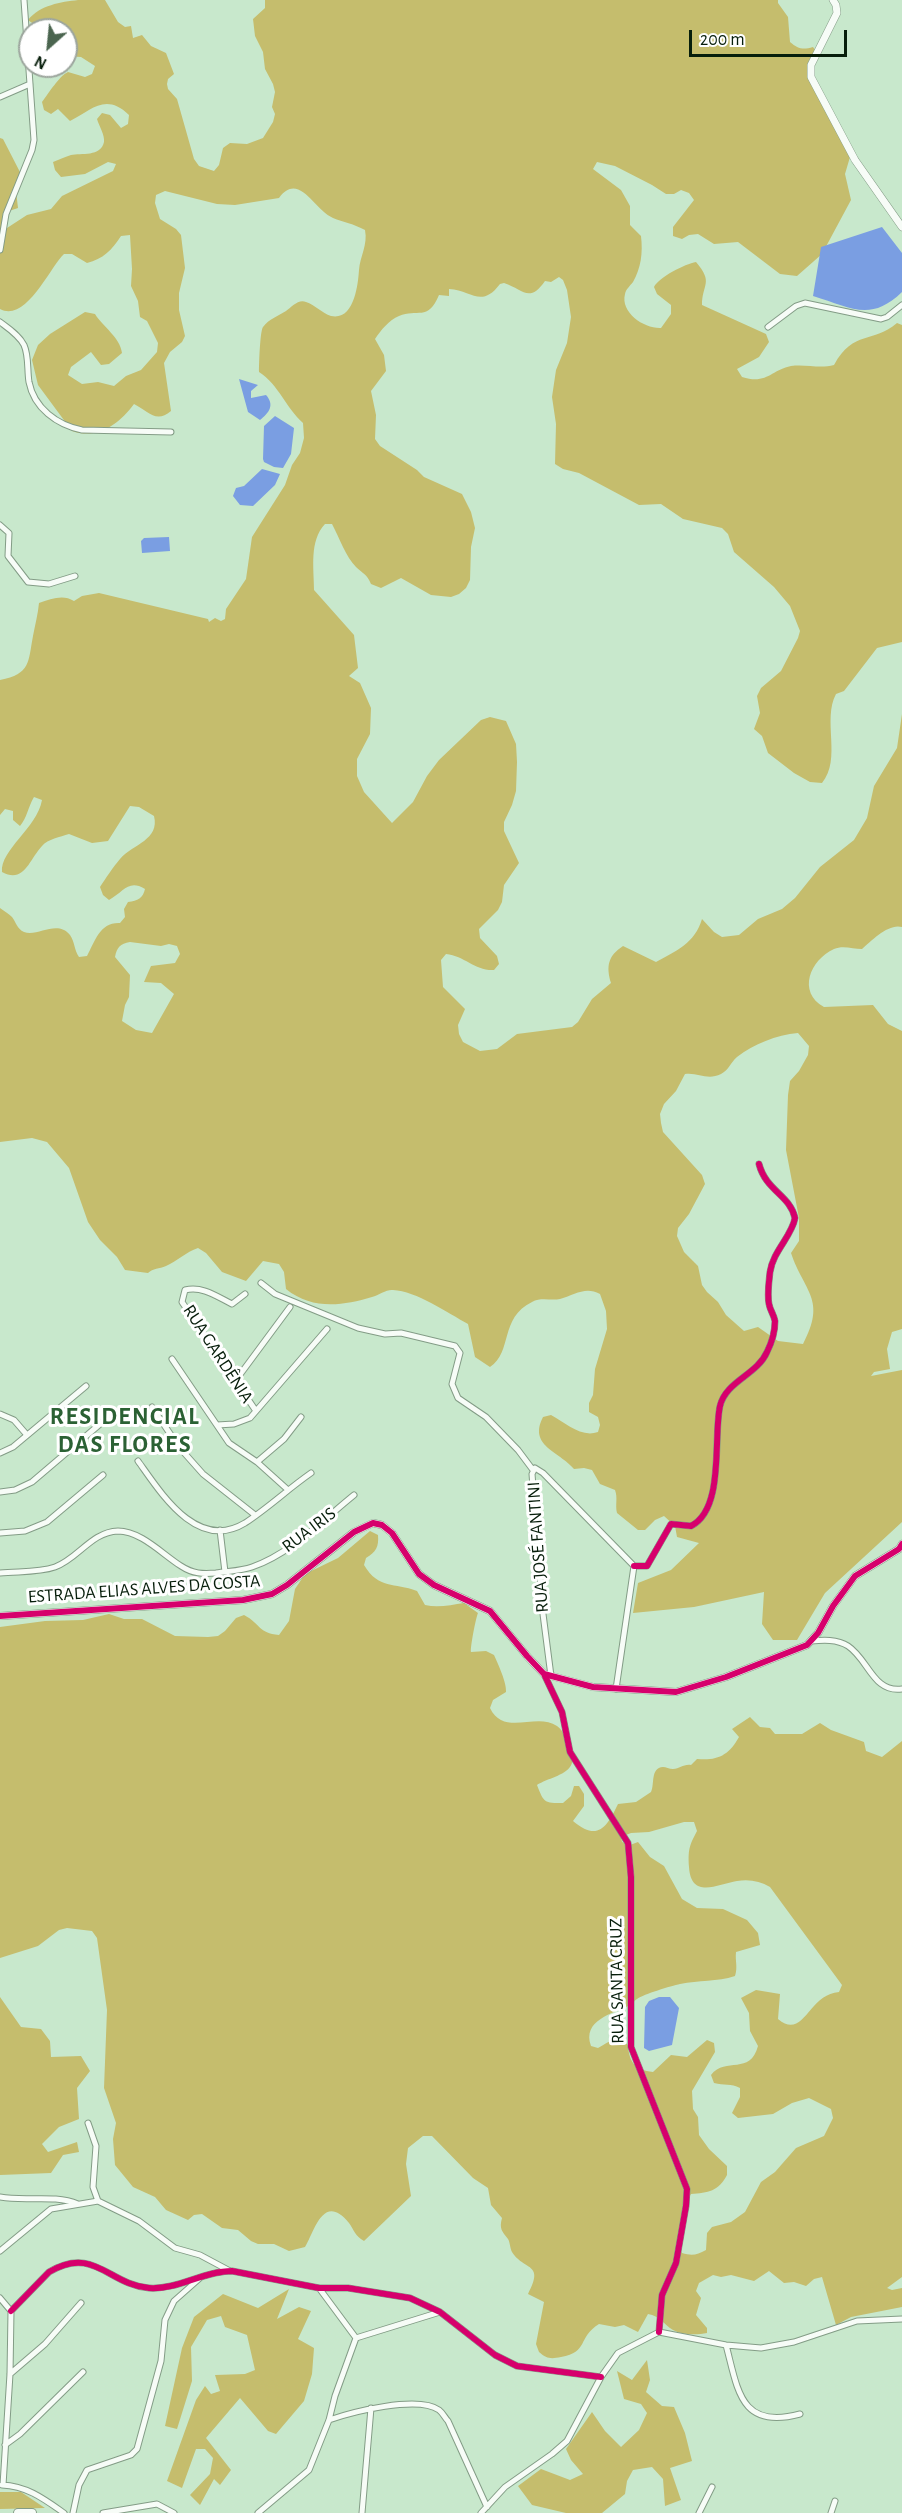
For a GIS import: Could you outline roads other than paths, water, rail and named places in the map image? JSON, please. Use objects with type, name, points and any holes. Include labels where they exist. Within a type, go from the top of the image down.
[{"type":"main road","points":[[18,2513],[32,2513]]},
{"type":"street","points":[[0,250],[6,214],[34,140],[24,0]]},
{"type":"street","points":[[833,0],[837,13],[812,65],[811,77],[855,160],[902,227]]},
{"type":"street","points":[[0,97],[30,84]]},
{"type":"street","points":[[768,327],[796,306],[805,303],[881,319],[902,305]]},
{"type":"street","points":[[0,322],[22,342],[26,350],[32,389],[37,402],[55,420],[82,430],[171,432]]},
{"type":"street","points":[[0,525],[9,533],[8,556],[28,582],[49,584],[75,576]]},
{"type":"street","points":[[616,1689],[634,1566],[647,1566],[671,1524],[691,1526],[702,1515],[714,1490],[718,1419],[722,1398],[762,1361],[770,1345],[775,1322],[768,1294],[770,1272],[775,1256],[795,1218],[791,1207],[765,1180],[759,1164]]},
{"type":"street","points":[[261,1283],[275,1294],[358,1328],[385,1334],[401,1333],[455,1346],[460,1353],[452,1384],[458,1398],[486,1418],[518,1450],[533,1470]]},
{"type":"street","name":"RUA GARDÊNIA","points":[[245,1294],[232,1304],[195,1288],[185,1290],[182,1298],[186,1309],[256,1412]]},
{"type":"street","points":[[236,1380],[290,1307]]},
{"type":"street","points":[[217,1425],[243,1421],[256,1412],[327,1329]]},
{"type":"street","points":[[172,1359],[229,1443],[257,1462],[287,1489]]},
{"type":"street","points":[[0,1453],[13,1447],[86,1386]]},
{"type":"street","points":[[152,1407],[179,1447],[203,1474],[255,1515]]},
{"type":"street","points":[[0,1492],[15,1490],[32,1482],[113,1413]]},
{"type":"street","points":[[0,1414],[14,1420],[27,1435]]},
{"type":"street","points":[[257,1462],[284,1440],[301,1416]]},
{"type":"street","points":[[138,1461],[175,1510],[200,1526],[220,1530],[243,1524],[311,1473]]},
{"type":"street","name":"RUA JOSÉ FANTINI","points":[[547,1675],[533,1470],[540,1469],[634,1566]]},
{"type":"street","points":[[0,1533],[26,1531],[47,1522],[103,1475]]},
{"type":"street","name":"RUA IRIS","points":[[0,1573],[56,1567],[100,1535],[120,1531],[132,1534],[192,1572],[203,1574],[225,1572],[253,1566],[285,1550],[354,1495]]},
{"type":"street","name":"ESTRADA ELIAS ALVES DA COSTA","points":[[0,1616],[260,1597],[287,1586],[354,1532],[373,1523],[382,1525],[392,1533],[419,1574],[434,1585],[490,1611],[537,1669],[547,1675]]},
{"type":"street","points":[[220,1530],[225,1572]]},
{"type":"street","points":[[811,1641],[855,1576],[898,1549],[902,1544]]},
{"type":"street","points":[[547,1675],[576,1684],[669,1692],[686,1689],[771,1659],[811,1641],[826,1640],[847,1645],[856,1653],[880,1685],[891,1690],[902,1689]]},
{"type":"street","name":"RUA SANTA CRUZ","points":[[547,1675],[562,1712],[570,1752],[628,1843],[631,1877],[631,2047],[687,2189],[676,2263],[662,2295],[659,2331]]},
{"type":"street","points":[[88,2123],[96,2146],[93,2187],[98,2201]]},
{"type":"street","points":[[0,2197],[14,2200],[59,2199],[79,2205]]},
{"type":"street","points":[[0,2251],[51,2209],[98,2201],[139,2221],[175,2248],[200,2255],[232,2271]]},
{"type":"street","points":[[11,2311],[49,2272],[80,2262],[96,2265],[124,2281],[151,2288],[218,2271],[232,2271],[319,2288],[334,2287],[410,2298],[440,2312],[506,2362],[517,2366],[601,2377]]},
{"type":"street","points":[[73,2513],[79,2485],[87,2470],[131,2455],[136,2449],[144,2428],[161,2361],[165,2320],[174,2301],[202,2276]]},
{"type":"street","points":[[319,2288],[356,2338]]},
{"type":"street","points":[[0,2298],[11,2311],[10,2374],[1,2485],[18,2486],[31,2491],[64,2513]]},
{"type":"street","points":[[10,2374],[45,2344],[81,2303]]},
{"type":"street","points":[[356,2338],[440,2312]]},
{"type":"street","points":[[482,2513],[505,2487],[567,2441],[601,2377],[618,2353],[659,2331],[726,2345],[761,2348],[777,2347],[857,2321],[902,2319]]},
{"type":"street","points":[[258,2513],[309,2470],[329,2420],[335,2396],[356,2338]]},
{"type":"street","points":[[726,2345],[745,2405],[757,2412],[777,2418],[800,2414]]},
{"type":"street","points":[[4,2445],[20,2434],[82,2372]]},
{"type":"street","points":[[329,2420],[371,2408],[417,2405],[440,2411],[448,2421],[487,2507]]},
{"type":"street","points":[[362,2513],[371,2408]]},
{"type":"street","points":[[699,2513],[712,2487]]},
{"type":"street","points":[[831,2513],[835,2501]]},
{"type":"street","points":[[103,2513],[157,2504],[174,2513]]},
{"type":"water","points":[[882,227],[902,253],[902,292],[891,302],[870,310],[849,308],[813,296],[821,247]]},
{"type":"water","points":[[239,379],[258,385],[251,391],[251,398],[266,395],[269,399],[270,409],[260,420],[248,412]]},
{"type":"water","points":[[275,416],[294,428],[291,454],[283,468],[274,467],[264,462],[263,459],[264,426]]},
{"type":"water","points":[[262,469],[280,474],[275,485],[253,506],[240,505],[233,496],[236,488],[244,486]]},
{"type":"water","points":[[169,537],[170,551],[142,553],[141,541],[144,538]]},
{"type":"water","points":[[659,1997],[670,1997],[679,2008],[672,2045],[649,2051],[644,2048],[645,2007],[649,2001]]},
{"type":"district","name":"RESIDENCIAL DAS FLORES","points":[[125,1431]]}]
